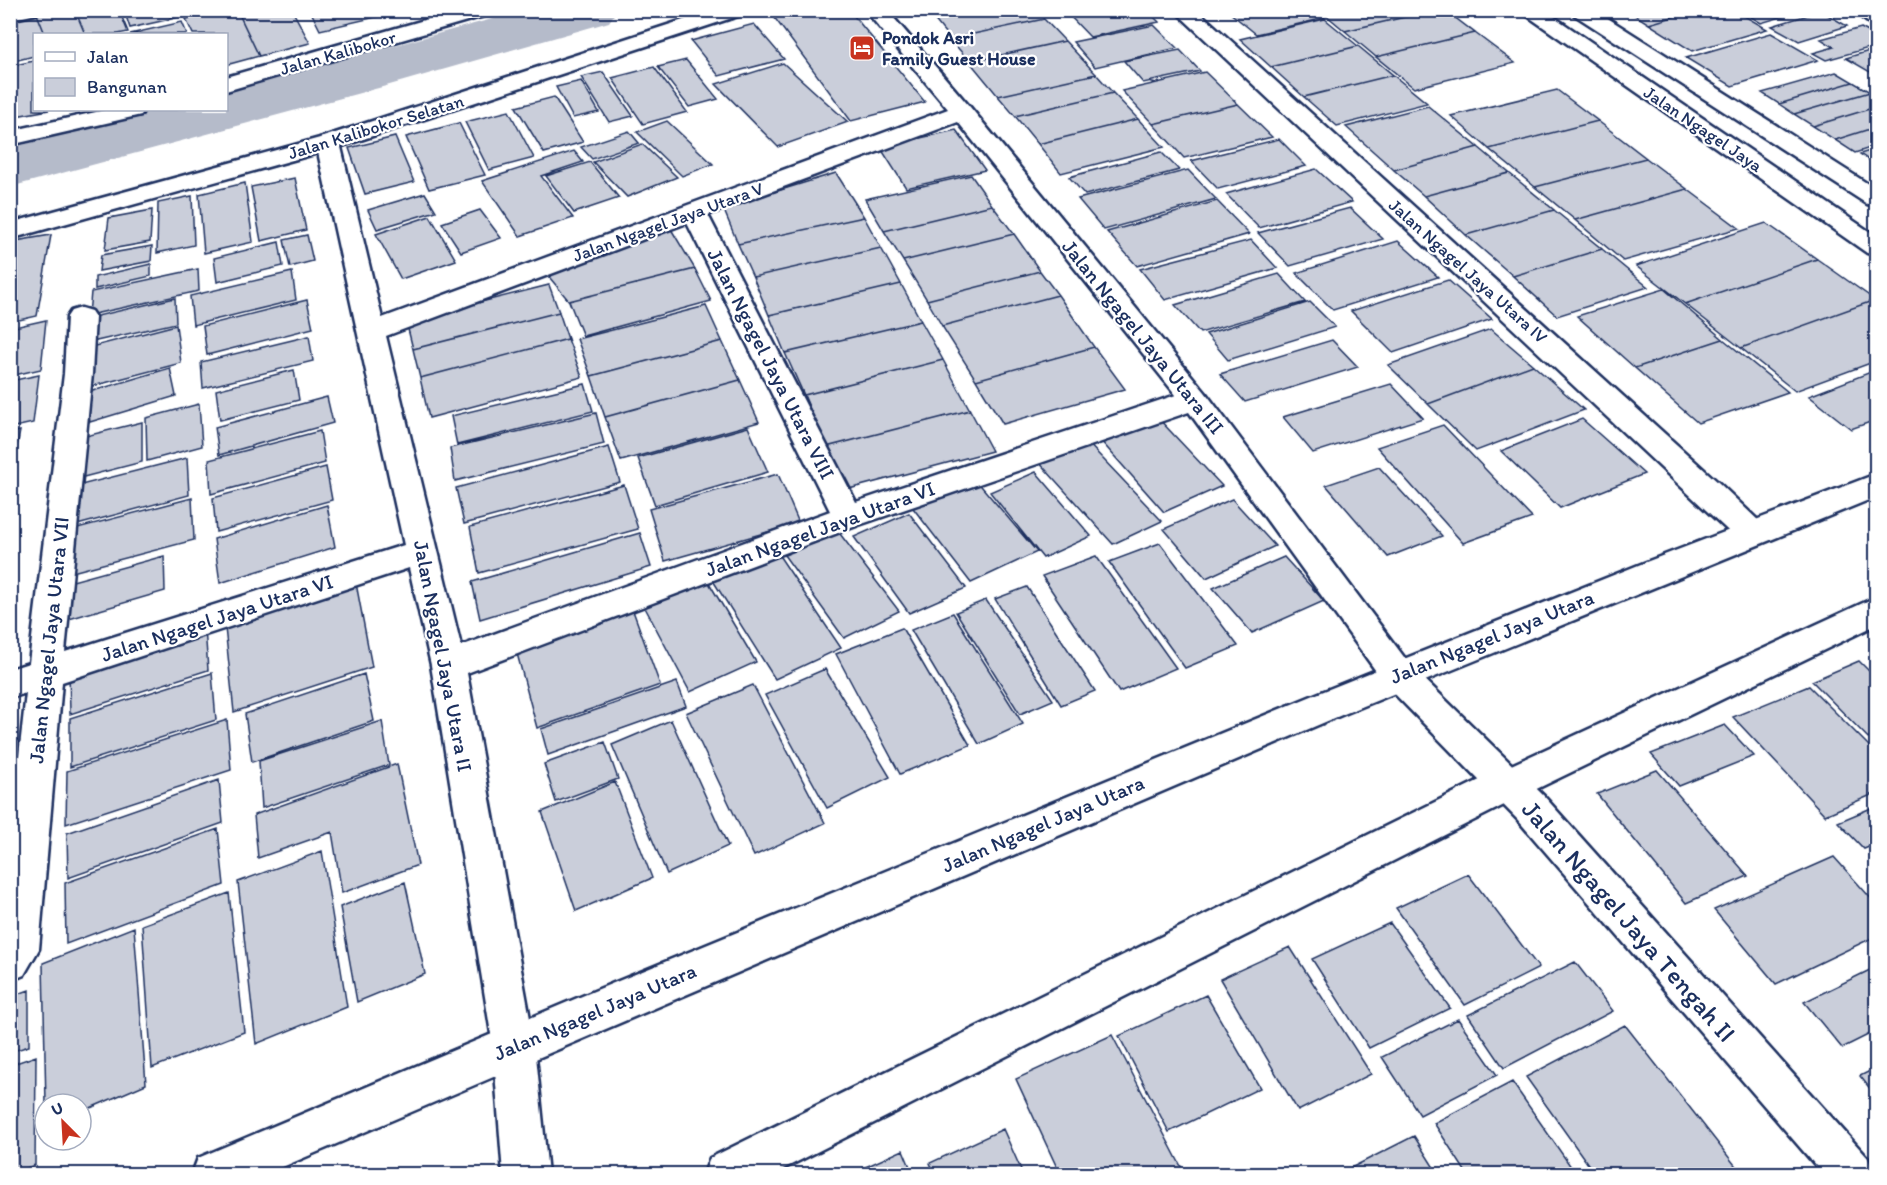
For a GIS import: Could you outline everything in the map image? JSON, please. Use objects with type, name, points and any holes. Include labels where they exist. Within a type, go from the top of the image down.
[{"type":"street","points":[[10,14],[29,10]]},
{"type":"street","name":"Jalan Kalibokor","points":[[228,83],[484,10]]},
{"type":"street","name":"Jalan Kalibokor Selatan","points":[[10,231],[328,143],[737,10]]},
{"type":"street","name":"Jalan Ngagel Jaya Utara III","points":[[874,10],[962,112],[1195,399],[1398,675]]},
{"type":"street","name":"Jalan Ngagel Jaya Utara IV","points":[[1184,10],[1750,532]]},
{"type":"street","name":"Jalan Ngagel Jaya","points":[[1529,10],[1876,247]]},
{"type":"street","name":"Jalan Ngagel Jaya","points":[[1580,10],[1876,199]]},
{"type":"street","points":[[1861,10],[1876,19]]},
{"type":"street","points":[[10,138],[129,111]]},
{"type":"street","name":"Jalan Ngagel Jaya Utara V","points":[[373,331],[962,112]]},
{"type":"street","name":"Jalan Ngagel Jaya Utara II","points":[[328,143],[448,665],[514,1046],[526,1174]]},
{"type":"street","name":"Jalan Ngagel Jaya Utara VIII","points":[[694,212],[848,517]]},
{"type":"street","name":"Jalan Ngagel Jaya Utara VII","points":[[10,961],[19,949],[45,674],[78,374],[81,317]]},
{"type":"street","name":"Jalan Ngagel Jaya Utara VI","points":[[448,665],[848,517],[1195,399]]},
{"type":"street","name":"Jalan Ngagel Jaya Utara","points":[[214,1174],[1398,675],[1750,532],[1876,485]]},
{"type":"street","name":"Jalan Ngagel Jaya Utara VI","points":[[10,684],[423,551]]},
{"type":"street","points":[[726,1174],[1509,784],[1876,610]]},
{"type":"street","name":"Jalan Ngagel Jaya Tengah II","points":[[1398,675],[1509,784],[1852,1174]]},
{"type":"building","points":[[51,10],[75,10],[85,33],[45,33],[37,14]]},
{"type":"building","points":[[75,10],[119,10],[128,32],[123,33],[85,33]]},
{"type":"building","points":[[124,10],[167,10],[171,19],[130,28]]},
{"type":"building","points":[[167,10],[205,10],[171,19]]},
{"type":"building","points":[[222,10],[237,10],[259,56],[228,64],[228,33],[193,33],[186,19]]},
{"type":"building","points":[[237,10],[292,10],[310,43],[259,56]]},
{"type":"building","points":[[310,10],[373,10],[376,17],[320,30]]},
{"type":"building","points":[[373,10],[401,10],[376,17]]},
{"type":"building","points":[[784,10],[849,10],[925,102],[851,121],[771,13]]},
{"type":"building","points":[[969,10],[1036,10],[1044,19],[950,39],[933,18]]},
{"type":"building","points":[[1064,10],[1147,10],[1159,22],[1090,37]]},
{"type":"building","points":[[1234,10],[1315,10],[1325,18],[1256,34],[1229,12]]},
{"type":"building","points":[[1320,10],[1435,10],[1345,31]]},
{"type":"building","points":[[1435,10],[1445,10],[1475,33],[1376,57],[1345,31]]},
{"type":"building","points":[[1627,10],[1697,10],[1649,24]]},
{"type":"building","points":[[1697,10],[1734,10],[1767,29],[1692,51],[1649,24]]},
{"type":"building","points":[[1740,10],[1805,10],[1761,23]]},
{"type":"building","points":[[1821,11],[1847,26],[1799,41],[1772,26]]},
{"type":"building","points":[[37,14],[45,33],[33,33],[33,56],[10,62],[10,21]]},
{"type":"building","points":[[1044,19],[1065,41],[970,62],[950,39]]},
{"type":"building","points":[[1325,19],[1358,46],[1271,67],[1240,39]]},
{"type":"building","points":[[182,22],[187,33],[134,33]]},
{"type":"building","points":[[754,24],[784,59],[719,76],[691,41]]},
{"type":"building","points":[[1154,25],[1177,48],[1095,67],[1073,42]]},
{"type":"building","points":[[1861,28],[1876,36],[1876,46],[1826,60],[1813,53],[1834,47],[1821,39]]},
{"type":"building","points":[[1475,33],[1515,63],[1414,88],[1376,57]]},
{"type":"building","points":[[1771,33],[1818,60],[1732,86],[1686,58]]},
{"type":"building","points":[[1065,41],[1096,74],[998,96],[970,62]]},
{"type":"building","points":[[1358,46],[1393,75],[1304,97],[1271,67]]},
{"type":"building","points":[[1876,49],[1876,70],[1870,72],[1846,58]]},
{"type":"building","points":[[1180,50],[1200,71],[1143,83],[1124,61]]},
{"type":"building","points":[[686,60],[718,99],[689,107],[658,67]]},
{"type":"building","points":[[33,61],[33,111],[43,111],[10,117],[10,66]]},
{"type":"building","points":[[783,63],[848,122],[778,147],[716,84]]},
{"type":"building","points":[[654,67],[687,112],[643,124],[612,78]]},
{"type":"building","points":[[603,72],[633,116],[609,122],[581,77]]},
{"type":"building","points":[[1205,72],[1238,104],[1153,124],[1122,91]]},
{"type":"building","points":[[1836,72],[1853,82],[1779,104],[1762,93]]},
{"type":"building","points":[[1096,74],[1113,93],[1015,116],[998,96]]},
{"type":"building","points":[[1393,75],[1427,103],[1337,126],[1304,97]]},
{"type":"building","points":[[581,81],[599,112],[573,118],[556,87]]},
{"type":"building","points":[[1853,82],[1870,92],[1794,114],[1779,104]]},
{"type":"building","points":[[1557,90],[1598,121],[1489,149],[1451,116]]},
{"type":"building","points":[[1870,92],[1876,96],[1876,107],[1813,126],[1794,114]]},
{"type":"building","points":[[1113,93],[1138,119],[1038,144],[1015,116]]},
{"type":"building","points":[[554,97],[583,142],[544,153],[516,107]]},
{"type":"building","points":[[1238,104],[1272,137],[1184,158],[1153,124]]},
{"type":"building","points":[[1428,106],[1478,147],[1394,170],[1346,127]]},
{"type":"building","points":[[1876,107],[1876,127],[1835,140],[1813,126]]},
{"type":"building","points":[[509,111],[534,158],[489,170],[465,122]]},
{"type":"building","points":[[1138,119],[1164,147],[1061,173],[1038,144]]},
{"type":"building","points":[[667,121],[713,164],[682,176],[637,132]]},
{"type":"building","points":[[1598,121],[1646,158],[1535,187],[1489,149]]},
{"type":"building","points":[[459,123],[485,175],[429,189],[406,137]]},
{"type":"building","points":[[1876,127],[1876,146],[1855,153],[1835,140]]},
{"type":"building","points":[[956,130],[985,170],[906,188],[880,147]]},
{"type":"building","points":[[629,131],[639,143],[592,159],[581,147]]},
{"type":"building","points":[[395,137],[414,182],[365,194],[349,148]]},
{"type":"building","points":[[1279,139],[1306,166],[1218,189],[1191,161]]},
{"type":"building","points":[[642,144],[677,177],[627,197],[593,162]]},
{"type":"building","points":[[1478,147],[1509,173],[1424,196],[1394,170]]},
{"type":"building","points":[[1876,149],[1876,165],[1860,154]]},
{"type":"building","points":[[574,151],[583,162],[541,176],[573,218],[520,236],[482,181]]},
{"type":"building","points":[[1161,152],[1179,170],[1085,195],[1069,177]]},
{"type":"building","points":[[1646,158],[1687,189],[1575,220],[1535,187]]},
{"type":"building","points":[[590,162],[619,198],[574,213],[546,176]]},
{"type":"building","points":[[1316,169],[1352,202],[1259,228],[1226,194]]},
{"type":"building","points":[[1188,170],[1216,199],[1104,230],[1078,199]]},
{"type":"building","points":[[836,173],[864,217],[738,244],[723,208]]},
{"type":"building","points":[[1509,173],[1554,210],[1466,235],[1424,196]]},
{"type":"building","points":[[971,175],[992,205],[884,231],[865,199]]},
{"type":"building","points":[[295,178],[306,230],[261,241],[251,187]]},
{"type":"building","points":[[245,183],[253,242],[204,253],[199,194]]},
{"type":"building","points":[[1687,189],[1739,228],[1623,261],[1575,220]]},
{"type":"building","points":[[425,193],[436,211],[377,229],[368,210]]},
{"type":"building","points":[[192,196],[194,245],[157,253],[158,203]]},
{"type":"building","points":[[1217,201],[1249,234],[1137,266],[1107,232]]},
{"type":"building","points":[[992,205],[1014,234],[903,261],[884,231]]},
{"type":"building","points":[[1350,208],[1383,239],[1290,266],[1258,233]]},
{"type":"building","points":[[152,210],[150,242],[105,250],[109,218]]},
{"type":"building","points":[[480,210],[501,238],[461,252],[442,223]]},
{"type":"building","points":[[1554,210],[1602,249],[1513,276],[1466,235]]},
{"type":"building","points":[[430,216],[456,260],[401,279],[376,234]]},
{"type":"building","points":[[864,217],[881,248],[753,277],[738,244]]},
{"type":"building","points":[[1766,223],[1817,259],[1685,304],[1636,266]]},
{"type":"building","points":[[668,224],[695,269],[569,301],[545,272]]},
{"type":"building","points":[[1014,234],[1040,271],[927,300],[903,261]]},
{"type":"building","points":[[51,235],[37,316],[10,322],[10,242]]},
{"type":"building","points":[[307,235],[313,261],[290,267],[284,240]]},
{"type":"building","points":[[1251,240],[1277,268],[1165,300],[1140,269]]},
{"type":"building","points":[[1398,241],[1438,277],[1333,310],[1296,273]]},
{"type":"building","points":[[279,242],[283,266],[217,282],[214,258]]},
{"type":"building","points":[[152,246],[151,261],[99,271],[101,255]]},
{"type":"building","points":[[881,248],[901,284],[769,315],[753,277]]},
{"type":"building","points":[[1602,249],[1648,287],[1557,316],[1513,276]]},
{"type":"building","points":[[1817,259],[1875,300],[1741,348],[1685,304]]},
{"type":"building","points":[[151,264],[151,276],[95,289],[95,277]]},
{"type":"building","points":[[198,269],[199,291],[89,315],[91,292]]},
{"type":"building","points":[[695,269],[711,301],[583,336],[569,301]]},
{"type":"building","points":[[1040,271],[1058,295],[942,326],[927,300]]},
{"type":"building","points":[[292,272],[296,300],[193,325],[190,296]]},
{"type":"building","points":[[1279,274],[1305,302],[1200,333],[1175,305]]},
{"type":"building","points":[[1448,280],[1492,319],[1393,353],[1351,311]]},
{"type":"building","points":[[901,284],[921,321],[785,353],[769,315]]},
{"type":"building","points":[[549,285],[559,312],[413,349],[406,321]]},
{"type":"building","points":[[1664,289],[1723,339],[1635,368],[1577,316]]},
{"type":"building","points":[[1058,295],[1094,347],[976,380],[942,326]]},
{"type":"building","points":[[175,298],[176,323],[83,344],[84,319]]},
{"type":"building","points":[[307,300],[313,328],[207,355],[203,326]]},
{"type":"building","points":[[1875,300],[1876,361],[1795,391],[1741,348]]},
{"type":"building","points":[[1310,302],[1335,327],[1228,360],[1206,334]]},
{"type":"building","points":[[706,306],[722,341],[591,376],[577,339]]},
{"type":"building","points":[[559,312],[568,339],[420,378],[413,349]]},
{"type":"building","points":[[46,320],[41,369],[10,376],[10,328]]},
{"type":"building","points":[[921,321],[943,360],[804,395],[785,353]]},
{"type":"building","points":[[176,325],[181,363],[89,387],[87,348]]},
{"type":"building","points":[[1491,329],[1533,365],[1428,404],[1388,365]]},
{"type":"building","points":[[309,336],[313,361],[203,388],[201,362]]},
{"type":"building","points":[[568,339],[582,377],[429,418],[420,378]]},
{"type":"building","points":[[1723,339],[1788,392],[1698,423],[1635,368]]},
{"type":"building","points":[[1332,340],[1358,367],[1245,402],[1220,374]]},
{"type":"building","points":[[722,341],[740,380],[605,417],[591,376]]},
{"type":"building","points":[[1094,347],[1125,389],[1003,424],[976,380]]},
{"type":"building","points":[[943,360],[970,410],[826,447],[804,395]]},
{"type":"building","points":[[1533,365],[1584,410],[1476,451],[1428,404]]},
{"type":"building","points":[[170,368],[176,396],[90,422],[86,393]]},
{"type":"building","points":[[294,370],[299,400],[220,420],[216,390]]},
{"type":"building","points":[[1876,370],[1876,420],[1851,429],[1809,396]]},
{"type":"building","points":[[39,375],[33,423],[10,428],[10,381]]},
{"type":"building","points":[[740,380],[759,422],[621,461],[605,417]]},
{"type":"building","points":[[585,384],[593,411],[457,445],[451,416]]},
{"type":"building","points":[[1391,384],[1423,418],[1313,453],[1283,417]]},
{"type":"building","points":[[327,397],[333,423],[219,455],[215,427]]},
{"type":"building","points":[[199,404],[202,446],[147,461],[146,418]]},
{"type":"building","points":[[970,410],[992,451],[845,490],[826,447]]},
{"type":"building","points":[[596,413],[604,444],[455,481],[450,448]]},
{"type":"building","points":[[1156,416],[1222,486],[1164,512],[1100,440]]},
{"type":"building","points":[[1582,419],[1644,474],[1560,508],[1501,451]]},
{"type":"building","points":[[142,422],[142,462],[72,480],[74,439]]},
{"type":"building","points":[[1443,425],[1532,518],[1463,543],[1377,447]]},
{"type":"building","points":[[748,427],[768,472],[655,505],[638,458]]},
{"type":"building","points":[[20,431],[14,462],[10,463],[10,433]]},
{"type":"building","points":[[320,431],[325,463],[211,494],[209,460]]},
{"type":"building","points":[[1083,438],[1162,521],[1113,544],[1036,459]]},
{"type":"building","points":[[609,447],[620,482],[464,524],[456,488]]},
{"type":"building","points":[[187,458],[189,495],[66,528],[69,488]]},
{"type":"building","points":[[326,467],[332,500],[216,532],[213,498]]},
{"type":"building","points":[[1379,467],[1442,536],[1388,557],[1326,485]]},
{"type":"building","points":[[1036,472],[1091,536],[1043,558],[990,492]]},
{"type":"building","points":[[778,474],[799,523],[665,561],[649,509]]},
{"type":"building","points":[[976,480],[1037,552],[971,583],[913,508]]},
{"type":"building","points":[[624,485],[638,529],[479,573],[470,527]]},
{"type":"building","points":[[192,498],[194,540],[61,575],[62,532]]},
{"type":"building","points":[[1232,499],[1275,546],[1206,578],[1164,529]]},
{"type":"building","points":[[327,505],[335,547],[220,583],[214,539]]},
{"type":"building","points":[[909,513],[966,588],[909,613],[854,537]]},
{"type":"building","points":[[837,530],[899,611],[844,638],[784,555]]},
{"type":"building","points":[[640,533],[651,567],[480,619],[472,582]]},
{"type":"building","points":[[1160,543],[1238,646],[1185,668],[1109,562]]},
{"type":"building","points":[[776,551],[841,648],[775,679],[712,579]]},
{"type":"building","points":[[164,556],[165,591],[69,619],[69,582]]},
{"type":"building","points":[[1096,556],[1176,668],[1119,692],[1042,576]]},
{"type":"building","points":[[1284,557],[1324,601],[1252,633],[1213,588]]},
{"type":"building","points":[[705,576],[756,662],[690,692],[642,602]]},
{"type":"building","points":[[355,578],[372,667],[234,712],[224,618]]},
{"type":"building","points":[[1027,587],[1095,691],[1061,705],[995,599]]},
{"type":"building","points":[[986,600],[1053,700],[1020,714],[956,612]]},
{"type":"building","points":[[632,608],[660,685],[537,728],[515,646]]},
{"type":"building","points":[[953,613],[1023,724],[979,744],[911,630]]},
{"type":"building","points":[[205,628],[208,670],[70,714],[69,670]]},
{"type":"building","points":[[902,628],[970,745],[900,774],[836,654]]},
{"type":"building","points":[[1859,661],[1876,678],[1876,746],[1812,681]]},
{"type":"building","points":[[825,669],[890,777],[827,808],[765,695]]},
{"type":"building","points":[[212,673],[216,720],[70,767],[70,718]]},
{"type":"building","points":[[364,674],[374,721],[252,762],[245,714]]},
{"type":"building","points":[[677,682],[686,706],[548,755],[541,729]]},
{"type":"building","points":[[753,685],[825,823],[754,856],[686,713]]},
{"type":"building","points":[[1809,686],[1876,753],[1876,793],[1825,815],[1733,717]]},
{"type":"building","points":[[227,720],[231,770],[66,824],[67,771]]},
{"type":"building","points":[[671,720],[728,846],[667,874],[612,745]]},
{"type":"building","points":[[382,721],[389,765],[262,808],[259,761]]},
{"type":"building","points":[[1725,725],[1754,756],[1679,786],[1651,754]]},
{"type":"building","points":[[605,742],[618,779],[556,802],[544,764]]},
{"type":"building","points":[[397,764],[418,865],[342,893],[332,832],[258,858],[254,815]]},
{"type":"building","points":[[1657,770],[1748,876],[1686,903],[1597,794]]},
{"type":"building","points":[[219,780],[223,823],[68,878],[67,833]]},
{"type":"building","points":[[615,782],[652,878],[576,911],[542,812]]},
{"type":"building","points":[[1876,806],[1876,844],[1864,849],[1838,822]]},
{"type":"building","points":[[218,829],[224,885],[66,944],[65,883]]},
{"type":"building","points":[[322,851],[347,1007],[256,1044],[238,882]]},
{"type":"building","points":[[1834,857],[1876,904],[1876,936],[1776,984],[1714,910]]},
{"type":"building","points":[[1468,874],[1539,968],[1465,1005],[1396,908]]},
{"type":"building","points":[[405,882],[425,974],[357,1002],[340,907]]},
{"type":"building","points":[[229,893],[244,1032],[152,1068],[142,925]]},
{"type":"building","points":[[1390,923],[1450,1008],[1369,1048],[1312,959]]},
{"type":"building","points":[[134,927],[146,1084],[93,1107],[93,1092],[46,1092],[43,963]]},
{"type":"building","points":[[1290,947],[1371,1074],[1298,1111],[1220,979]]},
{"type":"building","points":[[1575,962],[1613,1011],[1504,1068],[1468,1015]]},
{"type":"building","points":[[1876,967],[1876,1031],[1842,1048],[1804,1002]]},
{"type":"building","points":[[29,990],[29,1046],[10,1052],[10,997]]},
{"type":"building","points":[[1206,995],[1260,1088],[1169,1132],[1119,1036]]},
{"type":"building","points":[[1458,1019],[1497,1075],[1420,1115],[1382,1057]]},
{"type":"building","points":[[1625,1025],[1742,1174],[1595,1174],[1526,1077]]},
{"type":"building","points":[[1112,1035],[1185,1174],[1060,1174],[1016,1079]]},
{"type":"building","points":[[36,1056],[36,1092],[33,1092],[35,1165],[10,1174],[10,1065]]},
{"type":"building","points":[[1876,1068],[1876,1096],[1860,1076]]},
{"type":"building","points":[[1512,1082],[1576,1174],[1467,1174],[1434,1123]]},
{"type":"building","points":[[1003,1129],[1023,1174],[935,1174],[930,1163]]},
{"type":"building","points":[[1414,1136],[1438,1174],[1339,1174]]},
{"type":"building","points":[[903,1150],[913,1174],[850,1174]]},
{"type":"waterway","points":[[228,110],[589,10]]},
{"type":"waterway","points":[[10,168],[223,111]]},
{"type":"place","name":"Pondok Asri Family Guest House","points":[[862,48]]}]
